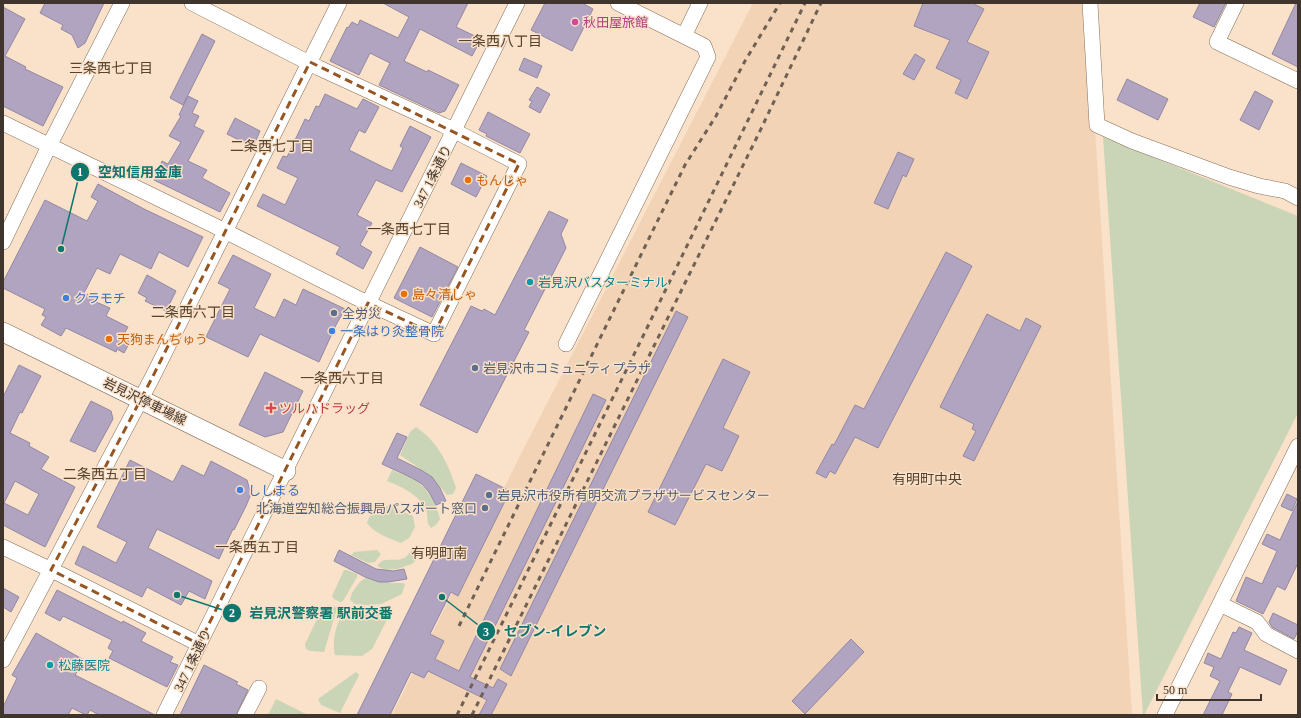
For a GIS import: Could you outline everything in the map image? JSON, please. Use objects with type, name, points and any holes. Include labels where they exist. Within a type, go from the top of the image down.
[{"type":"main road","name":"岩見沢停車場線","points":[[3,332],[286,471]]},
{"type":"street","points":[[3,242],[49,146],[122,3]]},
{"type":"street","points":[[3,123],[434,334],[519,164],[192,3]]},
{"type":"street","points":[[3,660],[141,399],[339,3]]},
{"type":"street","name":"347 1条通り","points":[[164,715],[518,3]]},
{"type":"street","points":[[566,344],[708,57],[704,46],[618,3]]},
{"type":"street","points":[[684,36],[700,3]]},
{"type":"street","points":[[1090,3],[1097,125],[1132,141],[1228,177],[1259,186],[1285,191],[1298,198]]},
{"type":"street","points":[[1236,3],[1217,42],[1298,81]]},
{"type":"street","points":[[1165,715],[1298,446]]},
{"type":"street","points":[[3,547],[199,644]]},
{"type":"street","points":[[1220,604],[1257,622],[1266,634],[1298,651]]},
{"type":"street","points":[[245,715],[259,688]]},
{"type":"highlighted area","points":[[310,62],[519,164],[434,334],[368,303],[199,644],[51,570],[152,378]]},
{"type":"shaded area","points":[[753,3],[1087,3],[1132,715],[392,715],[521,454]]},
{"type":"green space","points":[[1103,137],[1298,216],[1298,413],[1144,715],[1143,715]]},
{"type":"green space","points":[[416,427],[436,446],[446,462],[456,488],[453,494],[447,495],[431,477],[400,455],[410,432]]},
{"type":"green space","points":[[392,470],[410,477],[420,483],[428,492],[437,508],[440,519],[436,525],[431,528],[428,524],[426,510],[422,503],[414,495],[404,488],[387,481]]},
{"type":"green space","points":[[385,506],[390,506],[413,516],[415,527],[409,538],[401,543],[378,533],[367,523],[373,512]]},
{"type":"green space","points":[[417,547],[420,549],[419,557],[412,564],[397,569],[385,570],[377,566],[386,560],[397,560],[405,557]]},
{"type":"green space","points":[[377,550],[381,554],[375,562],[368,563],[351,555],[354,552]]},
{"type":"green space","points":[[344,570],[357,574],[357,577],[343,601],[340,602],[332,596]]},
{"type":"green space","points":[[366,578],[389,583],[405,584],[402,594],[381,604],[355,604],[350,600],[352,594],[358,584]]},
{"type":"green space","points":[[328,605],[337,608],[324,652],[310,651],[306,649],[305,644],[322,609]]},
{"type":"green space","points":[[349,609],[388,609],[390,614],[372,649],[362,656],[335,655],[334,637],[337,627],[340,619]]},
{"type":"green space","points":[[356,672],[359,675],[340,713],[321,705],[318,699]]},
{"type":"green space","points":[[276,699],[308,715],[268,715]]},
{"type":"building","points":[[45,3],[104,3],[85,43],[78,48],[72,35],[61,29],[63,25],[40,13]]},
{"type":"building","points":[[383,3],[468,3],[456,27],[481,39],[472,56],[420,29],[404,61],[427,72],[428,70],[459,85],[445,111],[439,113],[379,85],[390,63],[370,53],[359,75],[330,61],[347,27],[348,28],[352,22],[358,25],[360,20],[398,38],[409,17]]},
{"type":"building","points":[[545,3],[582,3],[593,9],[572,51],[531,30]]},
{"type":"building","points":[[923,3],[972,3],[984,9],[967,42],[989,52],[967,99],[955,93],[961,80],[936,68],[950,40],[914,26]]},
{"type":"building","points":[[1200,3],[1226,3],[1214,27],[1193,17]]},
{"type":"building","points":[[1296,3],[1298,3],[1298,67],[1272,54]]},
{"type":"building","points":[[3,7],[25,19],[5,56],[26,67],[25,69],[63,87],[43,126],[3,106]]},
{"type":"building","points":[[202,34],[215,41],[183,105],[170,98]]},
{"type":"building","points":[[915,54],[925,60],[914,80],[903,74]]},
{"type":"building","points":[[524,58],[542,66],[537,78],[519,70]]},
{"type":"building","points":[[1127,79],[1168,99],[1158,120],[1117,100]]},
{"type":"building","points":[[537,87],[550,94],[540,113],[529,107],[532,101],[529,100]]},
{"type":"building","points":[[1255,91],[1273,101],[1259,130],[1240,120]]},
{"type":"building","points":[[325,94],[357,109],[363,99],[379,107],[365,133],[359,130],[349,150],[392,171],[403,148],[400,146],[410,126],[431,137],[402,192],[376,180],[357,215],[372,223],[360,245],[372,252],[363,269],[336,254],[340,247],[257,206],[263,194],[285,205],[298,178],[277,168],[283,156],[287,157],[305,119],[309,121],[316,106],[319,107]]},
{"type":"building","points":[[188,96],[198,101],[192,113],[199,116],[194,126],[204,131],[188,161],[207,170],[202,178],[230,193],[220,212],[154,180],[162,161],[168,164],[181,142],[169,136],[181,116],[179,115]]},
{"type":"building","points":[[488,112],[530,134],[520,153],[486,136],[487,134],[479,130]]},
{"type":"building","points":[[235,118],[260,131],[253,147],[227,134]]},
{"type":"building","points":[[898,152],[914,159],[906,177],[903,175],[888,209],[874,203]]},
{"type":"building","points":[[461,163],[487,176],[476,197],[451,184]]},
{"type":"building","points":[[98,184],[144,209],[203,237],[188,267],[159,252],[151,269],[120,254],[110,274],[97,268],[84,293],[98,299],[96,302],[110,308],[106,316],[128,327],[124,334],[132,338],[124,353],[117,349],[116,352],[66,328],[61,336],[41,325],[46,317],[42,315],[45,309],[3,288],[3,282],[45,200],[87,221],[98,201],[91,197]]},
{"type":"building","name":"岩見沢市コミュニティプラザ","points":[[549,211],[568,220],[561,234],[566,248],[524,330],[529,332],[477,433],[420,405],[471,306],[482,311],[484,309],[495,315]]},
{"type":"building","points":[[420,247],[458,267],[432,317],[394,298]]},
{"type":"building","points":[[946,252],[972,266],[878,448],[855,437],[835,474],[830,471],[826,478],[816,473],[832,444],[834,445],[855,405],[864,409]]},
{"type":"building","points":[[233,255],[271,274],[254,308],[275,318],[284,299],[296,305],[303,289],[345,309],[319,362],[260,334],[248,357],[206,337],[230,289],[218,283]]},
{"type":"building","points":[[147,275],[176,291],[166,311],[145,301],[147,298],[138,293]]},
{"type":"building","points":[[676,311],[688,317],[511,676],[500,669]]},
{"type":"building","points":[[987,314],[1020,331],[1026,318],[1041,326],[974,461],[963,456],[976,431],[972,429],[974,424],[940,407]]},
{"type":"building","points":[[723,359],[750,372],[723,428],[739,436],[722,471],[706,464],[675,525],[648,512]]},
{"type":"building","points":[[19,365],[41,376],[22,413],[20,412],[10,433],[30,443],[29,446],[49,457],[41,469],[75,487],[45,547],[3,525],[3,397]],"holes":[[[15,481],[39,494],[28,515],[4,503]]]},
{"type":"building","name":"ツルハドラッグ","points":[[265,372],[303,391],[283,432],[265,437],[239,425]]},
{"type":"building","points":[[593,394],[606,400],[470,677],[493,688],[498,679],[507,684],[491,715],[479,715],[487,700],[428,671],[424,678],[411,672],[390,715],[357,715],[476,474],[510,491],[458,596],[451,592],[430,634],[444,641],[435,659],[459,671]]},
{"type":"building","points":[[91,401],[111,411],[113,419],[95,452],[70,441]]},
{"type":"building","points":[[397,433],[407,437],[397,458],[432,477],[440,488],[446,501],[436,505],[429,492],[422,484],[382,464]]},
{"type":"building","points":[[130,460],[173,482],[182,465],[204,476],[211,461],[247,480],[251,494],[219,559],[157,529],[148,548],[212,581],[205,599],[189,591],[181,605],[147,587],[142,597],[75,564],[83,546],[116,563],[127,542],[97,527]]},
{"type":"building","points":[[1287,494],[1297,499],[1292,511],[1281,506]]},
{"type":"building","points":[[1298,501],[1298,563],[1285,590],[1277,586],[1263,614],[1236,601],[1246,577],[1262,584],[1277,551],[1262,544],[1267,534],[1280,540]]},
{"type":"building","points":[[339,550],[376,569],[393,571],[404,569],[407,579],[379,582],[365,577],[334,561]]},
{"type":"building","points":[[3,588],[19,597],[11,612],[3,607]]},
{"type":"building","points":[[57,590],[122,623],[123,621],[146,633],[141,641],[173,657],[170,662],[178,665],[167,687],[109,658],[113,651],[108,648],[112,640],[63,616],[60,621],[45,613]]},
{"type":"building","points":[[1273,613],[1298,625],[1298,631],[1294,639],[1272,627],[1269,622]]},
{"type":"building","points":[[1239,627],[1252,633],[1244,650],[1287,670],[1280,685],[1240,667],[1228,692],[1232,694],[1222,715],[1203,715],[1220,681],[1210,676],[1214,667],[1204,663],[1208,653],[1221,659],[1233,632],[1236,633]]},
{"type":"building","points":[[36,633],[84,660],[75,675],[155,715],[99,715],[90,710],[86,715],[72,708],[68,715],[3,715],[3,707],[17,678],[12,675]]},
{"type":"building","points":[[851,639],[864,652],[805,714],[792,701]]},
{"type":"building","points":[[204,665],[238,682],[236,684],[248,690],[236,715],[180,715]]},
{"type":"railway","points":[[459,626],[685,165],[716,116],[745,61],[780,3]]},
{"type":"railway","points":[[457,715],[805,3]]},
{"type":"railway","points":[[472,715],[759,133],[821,3]]},
{"type":"place","name":"秋田屋旅館","points":[[575,22]]},
{"type":"place","name":"もんじゃ","points":[[468,180]]},
{"type":"place","name":"空知信用金庫","points":[[61,249]]},
{"type":"place","name":"岩見沢バスターミナル","points":[[530,282]]},
{"type":"place","name":"島々清しゃ","points":[[404,294]]},
{"type":"place","name":"クラモチ","points":[[66,298]]},
{"type":"place","name":"全労災","points":[[334,313]]},
{"type":"place","name":"一条はり灸整骨院","points":[[332,331]]},
{"type":"place","name":"天狗まんぢゅう","points":[[109,339]]},
{"type":"place","name":"岩見沢市コミュニティプラザ","points":[[475,368]]},
{"type":"place","name":"ツルハドラッグ","points":[[271,408]]},
{"type":"place","name":"ししまる","points":[[240,490]]},
{"type":"place","name":"岩見沢市役所有明交流プラザサービスセンター","points":[[489,495]]},
{"type":"place","name":"北海道空知総合振興局パスポート窓口","points":[[485,508]]},
{"type":"place","name":"岩見沢警察署 駅前交番","points":[[177,595]]},
{"type":"place","name":"セブン-イレブン","points":[[442,597]]},
{"type":"place","name":"松藤医院","points":[[50,665]]},
{"type":"district","name":"一条西八丁目","points":[[500,41]]},
{"type":"district","name":"三条西七丁目","points":[[111,68]]},
{"type":"district","name":"二条西七丁目","points":[[272,146]]},
{"type":"district","name":"一条西七丁目","points":[[409,229]]},
{"type":"district","name":"二条西六丁目","points":[[193,312]]},
{"type":"district","name":"一条西六丁目","points":[[342,378]]},
{"type":"district","name":"二条西五丁目","points":[[105,474]]},
{"type":"district","name":"有明町中央","points":[[927,479]]},
{"type":"district","name":"一条西五丁目","points":[[257,547]]},
{"type":"district","name":"有明町南","points":[[439,553]]}]
